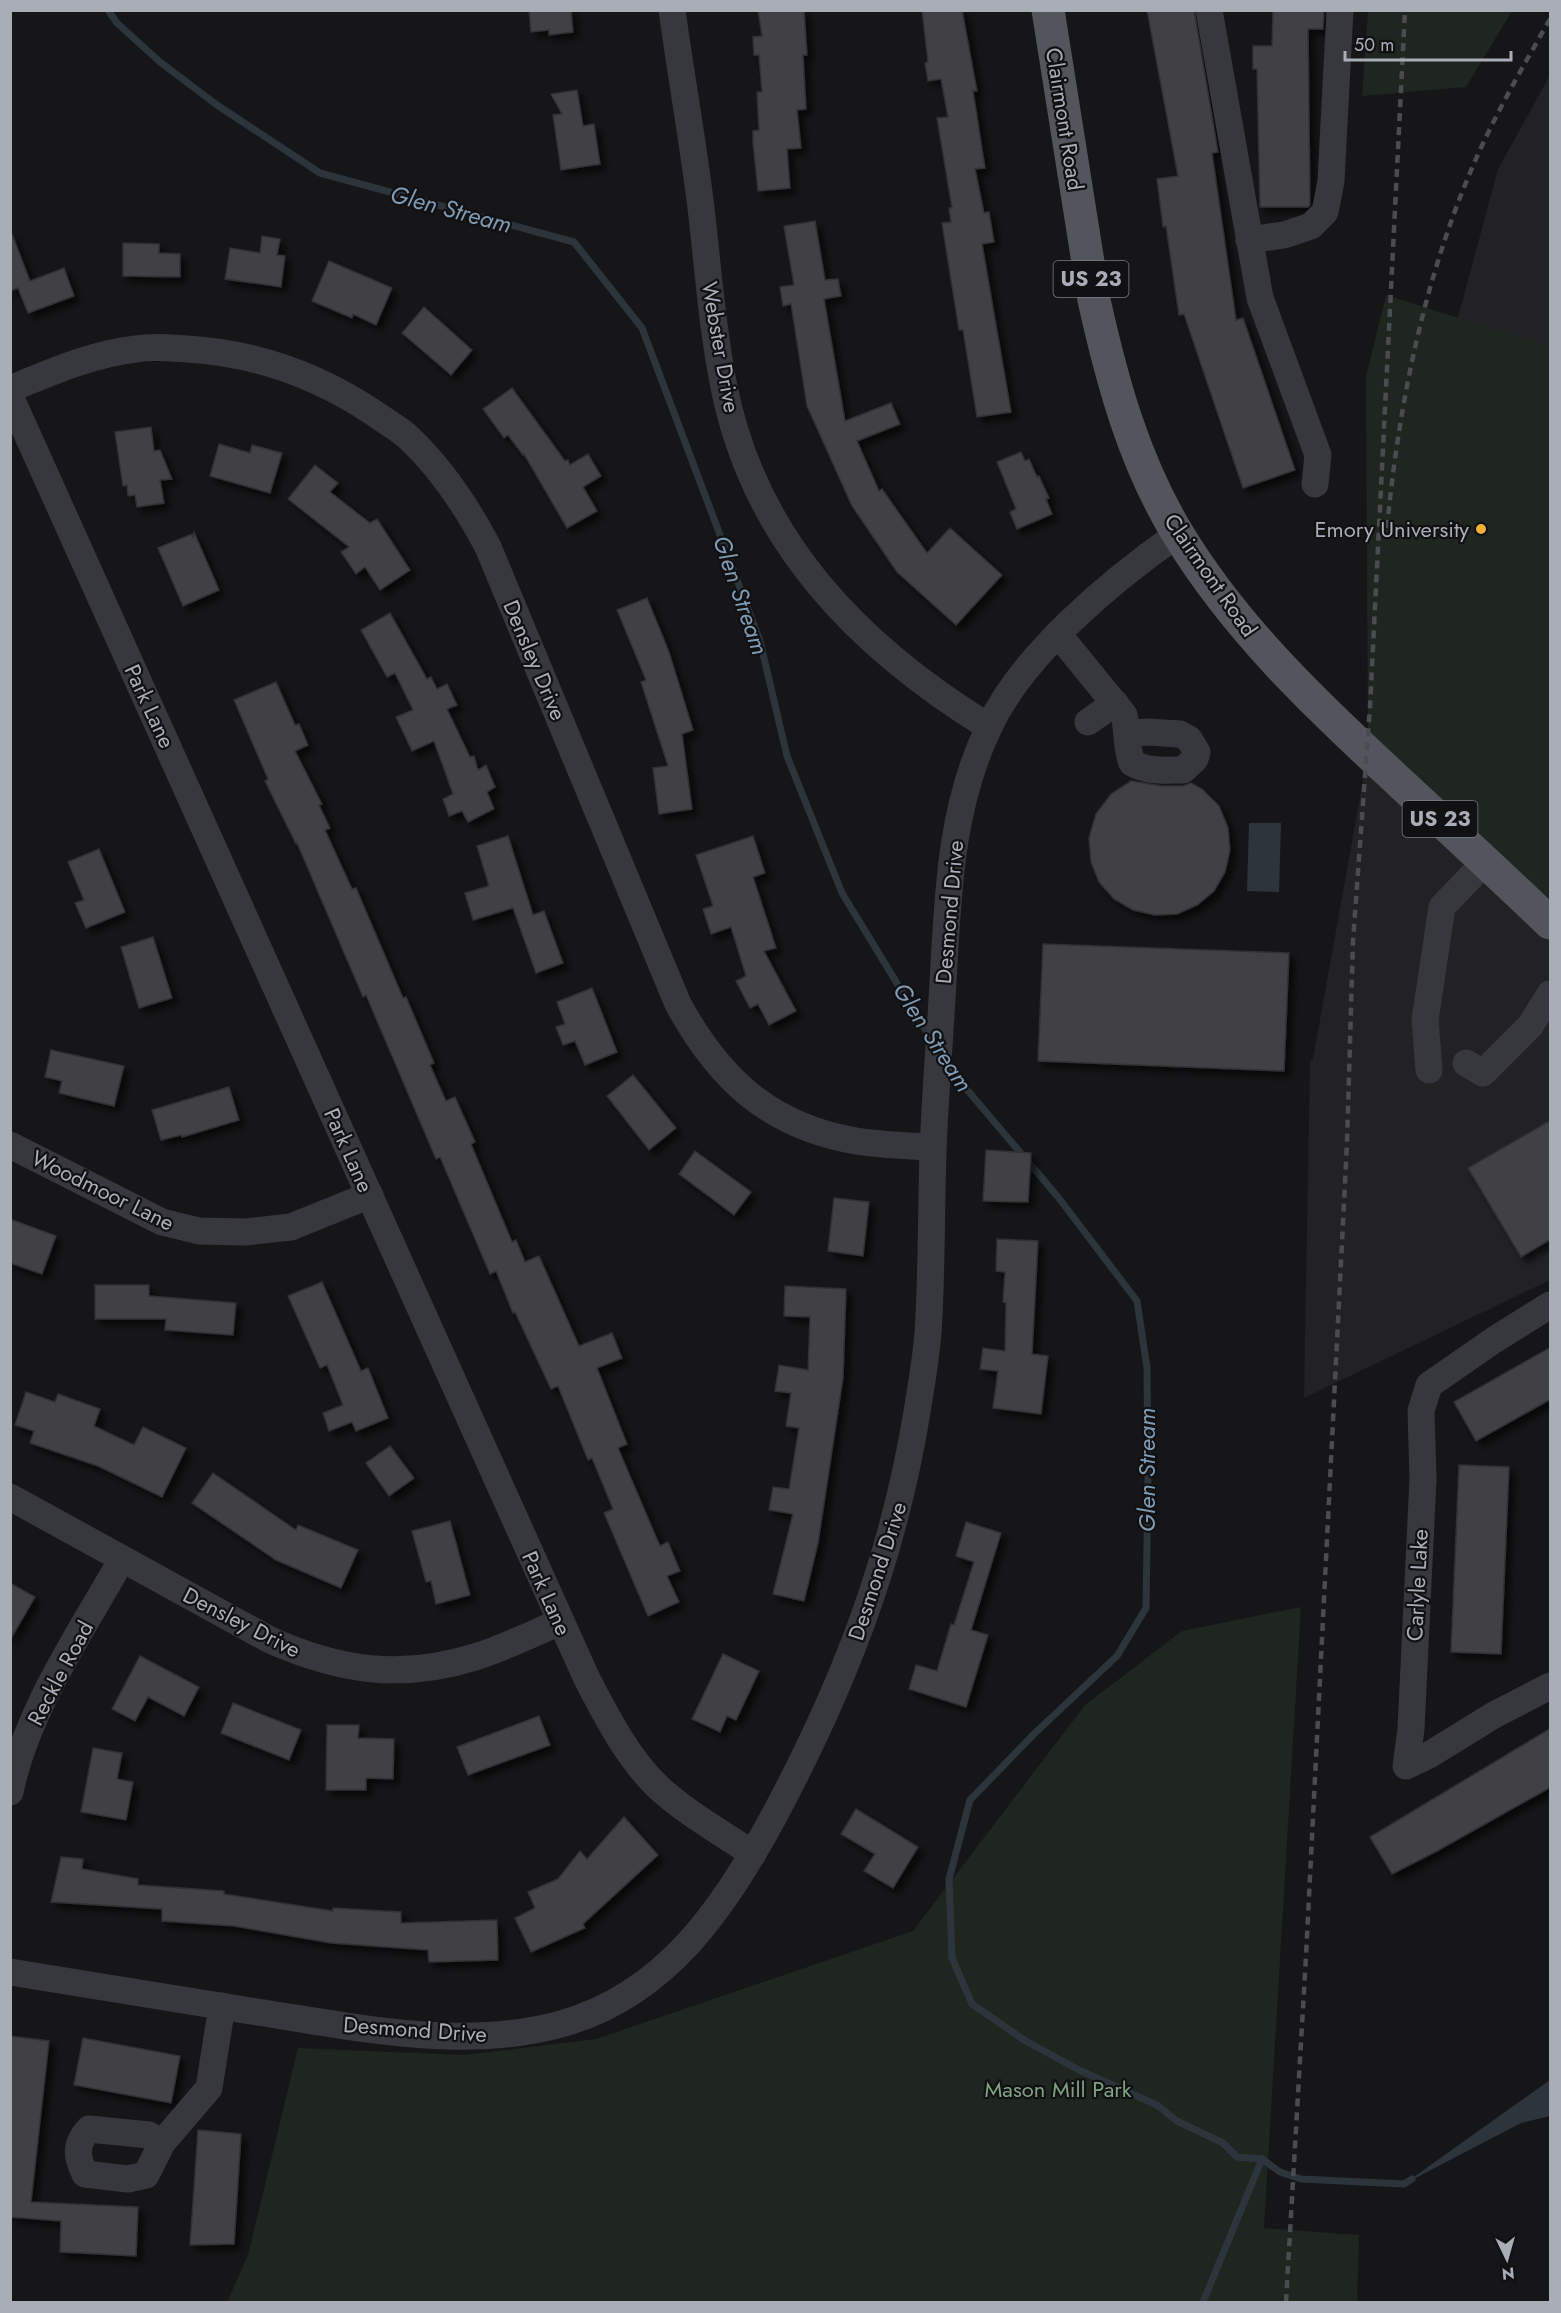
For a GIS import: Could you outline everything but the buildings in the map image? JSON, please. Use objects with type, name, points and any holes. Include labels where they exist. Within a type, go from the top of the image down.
[{"type":"main road","name":"Clairmont Road","points":[[1048,10],[1094,300],[1107,357],[1130,432],[1163,508],[1178,534],[1242,624],[1279,666],[1328,716],[1551,923]]},
{"type":"street","name":"Webster Drive","points":[[672,10],[724,389],[741,448],[763,500],[788,544],[824,593],[854,624],[930,687],[988,727]]},
{"type":"street","points":[[1209,10],[1260,298],[1318,455],[1315,484]]},
{"type":"street","points":[[1249,240],[1284,235],[1311,226],[1325,212],[1331,181],[1340,10]]},
{"type":"street","name":"Densley Drive","points":[[10,389],[61,368],[114,352],[163,347],[211,350],[260,359],[299,372],[359,403],[406,435],[458,497],[488,547],[678,1004],[703,1047],[729,1078],[764,1106],[787,1120],[823,1134],[855,1141],[933,1147]]},
{"type":"street","name":"Park Lane","points":[[10,396],[560,1622],[609,1722],[645,1774],[660,1789],[753,1854]]},
{"type":"street","name":"Desmond Drive","points":[[10,1972],[346,2026],[420,2034],[498,2034],[563,2023],[596,2011],[628,1994],[681,1953],[708,1923],[753,1854],[814,1740],[861,1629],[886,1552],[904,1484],[928,1336],[933,1147],[949,876],[963,796],[988,727],[1008,692],[1031,663],[1058,634],[1149,554],[1178,534]]},
{"type":"street","points":[[1058,634],[1124,715],[1129,739]]},
{"type":"street","points":[[1088,722],[1115,703]]},
{"type":"street","points":[[1428,1070],[1425,1020],[1447,941],[1442,907],[1486,861]]},
{"type":"street","points":[[1466,1063],[1482,1072],[1530,1026],[1538,1001]]},
{"type":"street","name":"Woodmoor Lane","points":[[10,1145],[162,1222],[200,1231],[245,1232],[291,1227],[370,1195]]},
{"type":"street","name":"Carlyle Lake","points":[[1551,1305],[1494,1340],[1429,1385],[1421,1411],[1423,1479],[1411,1729],[1406,1766],[1494,1715],[1551,1686]]},
{"type":"street","name":"Densley Drive","points":[[10,1497],[270,1641],[344,1666],[398,1670],[450,1664],[503,1647],[560,1622]]},
{"type":"street","name":"Reckle Road","points":[[10,1792],[34,1716],[122,1559]]},
{"type":"street","points":[[162,2143],[210,2088],[222,2006]]},
{"type":"shaded area","points":[[1550,75],[1550,1280],[1304,1398],[1310,1061],[1313,1059],[1422,451],[1498,169]]},
{"type":"shaded area","points":[[1249,823],[1281,823],[1279,892],[1247,891]]},
{"type":"shaded area","points":[[1550,2080],[1550,2116],[1521,2123],[1404,2184]]},
{"type":"green space","points":[[1368,10],[1512,11],[1466,87],[1362,96]]},
{"type":"green space","name":"Emory University","points":[[1386,295],[1550,347],[1550,920],[1368,749],[1366,377]]},
{"type":"green space","name":"Mason Mill Park","points":[[1301,1607],[1264,2228],[1359,2235],[1357,2302],[227,2302],[248,2255],[298,2048],[464,2055],[596,2039],[913,1931],[1085,1705],[1182,1631]]},
{"type":"waterway","name":"Glen Stream","points":[[108,10],[117,23],[160,62],[217,105],[320,173],[574,242],[642,328],[760,641],[787,756],[842,893],[931,1039]]},
{"type":"waterway","name":"Glen Stream","points":[[947,1066],[1058,1197],[1137,1301],[1147,1368],[1148,1477],[1146,1608],[1117,1656],[1034,1734],[970,1800],[949,1879],[952,1958],[972,2004],[1024,2040],[1079,2070],[1157,2105],[1177,2121],[1223,2143],[1237,2157],[1262,2159]]},
{"type":"waterway","points":[[1262,2159],[1280,2172],[1301,2179],[1404,2184],[1412,2179]]},
{"type":"waterway","points":[[1203,2302],[1262,2159]]},
{"type":"railway","points":[[1286,2302],[1347,1143],[1353,941],[1370,707],[1405,10]]},
{"type":"railway","points":[[1387,528],[1407,384],[1430,289],[1444,243],[1460,197],[1487,135],[1550,19]]},
{"type":"place","name":"Emory University","points":[[1481,529]]}]
